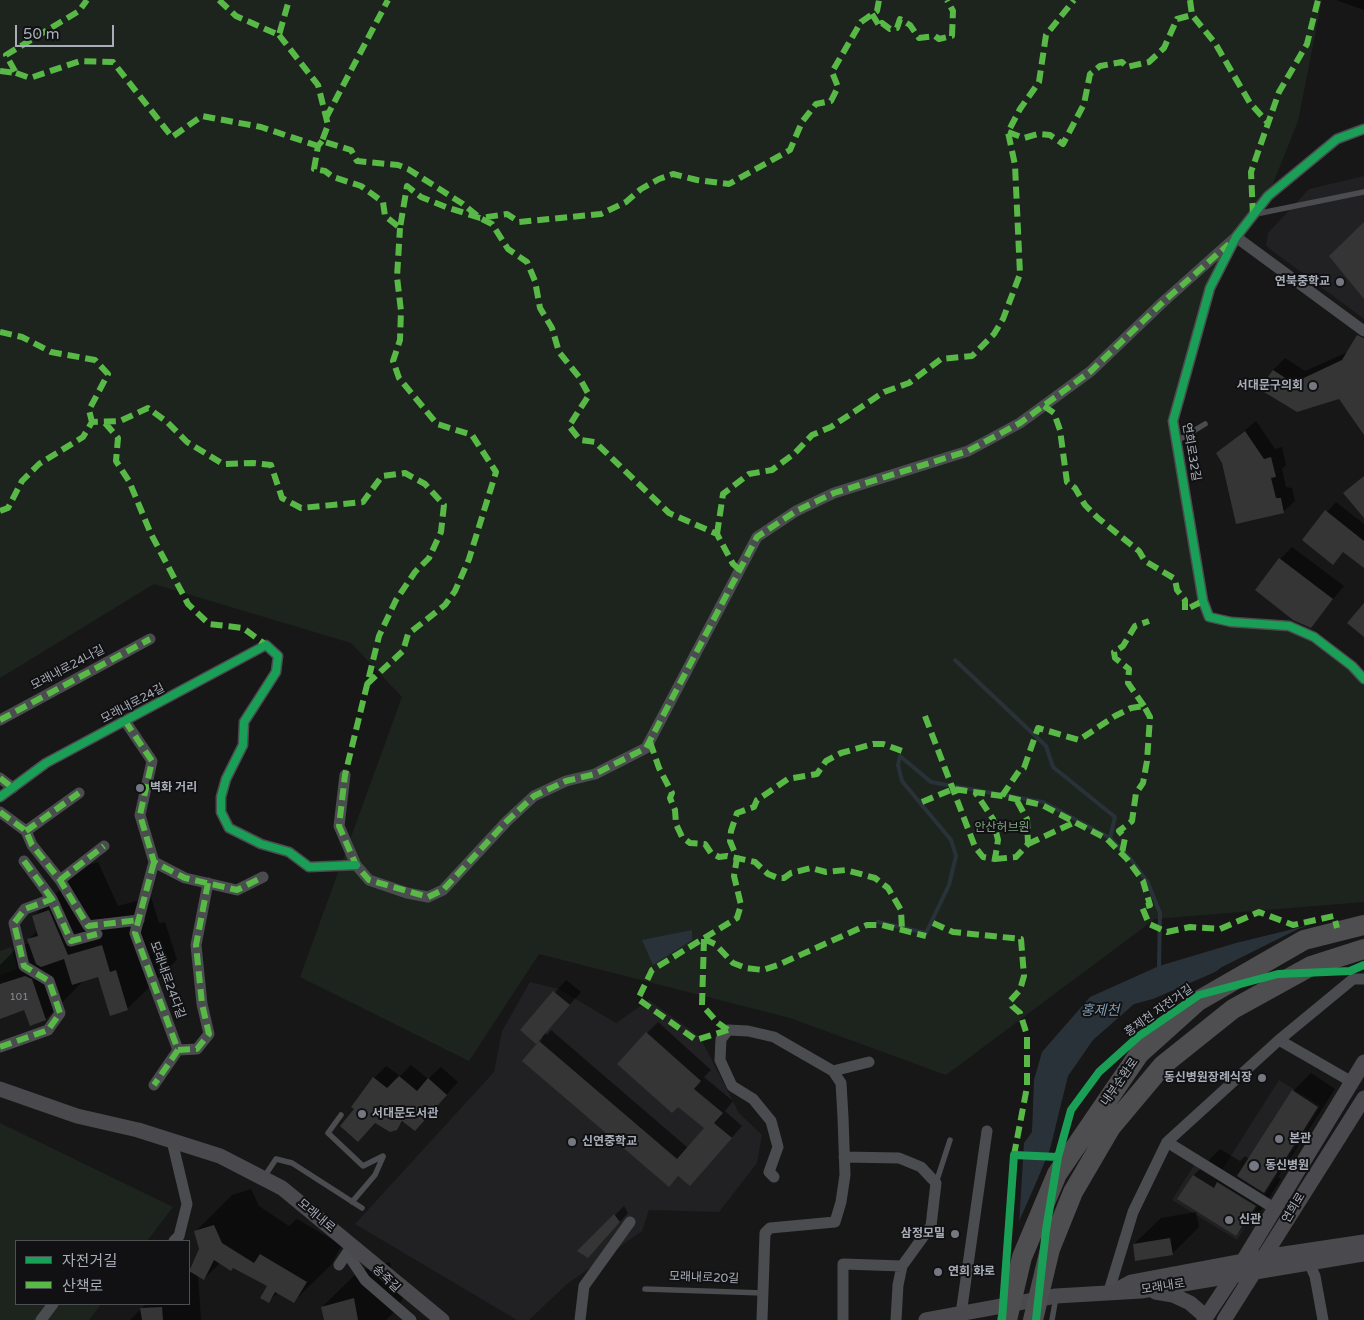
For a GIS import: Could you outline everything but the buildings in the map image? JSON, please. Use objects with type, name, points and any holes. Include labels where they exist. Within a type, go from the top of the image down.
[{"type":"highway","name":"내부순환로","points":[[1001,1314],[1022,1257],[1057,1174],[1139,1054],[1198,1001],[1304,940],[1364,924]]},
{"type":"highway","name":"내부순환로","points":[[1033,1320],[1050,1249],[1073,1192],[1111,1127],[1163,1066],[1233,1008],[1311,966],[1364,949]]},
{"type":"main road","name":"연희로","points":[[1208,1319],[1364,1062]]},
{"type":"main road","name":"모래내로","points":[[0,1089],[77,1116],[172,1141],[220,1156],[263,1178],[286,1191],[350,1249],[442,1320]]},
{"type":"main road","name":"연희로","points":[[1224,1320],[1364,1098]]},
{"type":"main road","points":[[1108,1294],[1131,1282],[1264,1257],[1364,1242]]},
{"type":"main road","name":"모래내로","points":[[926,1320],[1001,1314],[1053,1297],[1141,1291],[1310,1265],[1364,1254]]},
{"type":"main road","points":[[1141,1291],[1173,1295],[1190,1302],[1208,1319]]},
{"type":"street","name":"연희로32길","points":[[1364,129],[1337,139],[1268,196],[1236,237],[1210,288],[1173,421],[1203,601],[1209,617],[1230,622],[1289,626],[1314,637],[1352,666],[1364,679]]},
{"type":"street","points":[[345,774],[339,826],[356,865],[369,880],[428,897],[443,890],[507,821],[534,796],[566,781],[595,774],[646,748],[757,537],[796,511],[834,493],[968,451],[1020,423],[1090,371],[1236,237],[1364,331]]},
{"type":"street","name":"모래내로24나길","points":[[0,720],[150,639]]},
{"type":"street","name":"모래내로24길","points":[[0,797],[46,763],[266,645],[278,656],[276,672],[244,722],[243,744],[226,778],[221,797],[221,812],[229,828],[261,844],[289,852],[309,867],[356,865]]},
{"type":"street","points":[[125,721],[152,761],[140,815],[154,862],[185,878],[237,890],[263,877]]},
{"type":"street","points":[[0,778],[13,788]]},
{"type":"street","points":[[26,832],[79,793]]},
{"type":"street","points":[[0,812],[26,832],[32,846],[60,880],[88,926],[139,920]]},
{"type":"street","points":[[60,880],[104,846]]},
{"type":"street","points":[[24,861],[52,899],[71,941],[97,934]]},
{"type":"street","name":"모래내로24다길","points":[[154,862],[135,933],[178,1050],[197,1049],[209,1034],[202,1004],[196,945],[208,883]]},
{"type":"street","points":[[0,1046],[48,1030],[60,1013],[49,981],[24,966],[14,923],[24,909],[52,899]]},
{"type":"street","points":[[1108,1294],[1134,1212],[1167,1142],[1279,1040],[1352,979],[1364,979]]},
{"type":"street","points":[[762,1320],[765,1232],[770,1228],[834,1222],[845,1175],[841,1083],[833,1071],[774,1037],[748,1031],[728,1030],[721,1040],[720,1060],[732,1086],[753,1099],[771,1121],[778,1147],[769,1172],[774,1177]]},
{"type":"street","points":[[1279,1040],[1352,1082]]},
{"type":"street","points":[[154,1085],[178,1050]]},
{"type":"street","points":[[833,1071],[869,1062]]},
{"type":"street","points":[[961,1318],[987,1130]]},
{"type":"street","points":[[172,1141],[187,1204],[179,1236],[175,1240]]},
{"type":"street","name":"연희로","points":[[1167,1142],[1274,1208]]},
{"type":"street","points":[[844,1158],[899,1158],[921,1167],[936,1183],[931,1226],[902,1266],[898,1285],[896,1320]]},
{"type":"street","points":[[580,1320],[584,1286],[630,1222]]},
{"type":"street","points":[[339,1265],[350,1249]]},
{"type":"street","name":"송죽길","points":[[350,1249],[365,1280],[399,1316],[411,1320]]},
{"type":"street","points":[[843,1320],[843,1264],[902,1266]]},
{"type":"street","points":[[1310,1265],[1315,1276],[1323,1320]]},
{"type":"street","points":[[41,1320],[52,1305]]},
{"type":"lane","points":[[1253,215],[1364,192]]},
{"type":"lane","points":[[1177,441],[1205,424]]},
{"type":"lane","points":[[341,1115],[328,1133],[363,1166],[383,1156],[375,1175],[352,1202]]},
{"type":"lane","points":[[936,1183],[950,1140]]},
{"type":"lane","points":[[263,1178],[276,1159],[292,1163],[362,1208]]},
{"type":"lane","name":"모래내로20길","points":[[645,1289],[763,1293]]},
{"type":"lane","points":[[1052,1320],[1053,1297]]},
{"type":"shaded area","name":"연북중학교","points":[[1364,176],[1364,319],[1266,246],[1268,233],[1309,189]]},
{"type":"shaded area","points":[[530,982],[559,989],[616,1023],[649,1000],[700,1037],[739,1113],[762,1135],[757,1163],[719,1212],[649,1210],[642,1231],[567,1284],[529,1320],[517,1320],[355,1224],[494,1072],[502,1031]]},
{"type":"shaded area","name":"동신병원","points":[[1279,1080],[1321,1106],[1237,1240],[1172,1200],[1198,1159],[1220,1173]]},
{"type":"green space","name":"안산허브원","points":[[0,0],[1322,0],[1298,121],[1268,196],[1210,288],[1173,421],[1209,617],[1289,626],[1314,637],[1364,679],[1364,902],[1155,919],[946,1075],[790,1018],[539,954],[469,1061],[300,977],[402,697],[351,643],[154,584],[0,678]]},
{"type":"green space","points":[[11,947],[18,969],[0,975],[0,951]]},
{"type":"green space","points":[[0,1123],[173,1207],[148,1240],[15,1240],[15,1305],[100,1305],[89,1320],[0,1320]]},
{"type":"water","name":"홍제천","points":[[1342,917],[1153,999],[1134,1004],[1093,1040],[1068,1076],[1050,1149],[1019,1225],[1024,1143],[1032,1132],[1034,1080],[1042,1052],[1090,997],[1159,966],[1236,943]]},
{"type":"water","points":[[692,930],[692,940],[653,965],[642,940]]},
{"type":"pier","points":[[1364,912],[1364,955],[1338,956],[1230,969],[1207,978],[1222,967],[1298,929],[1342,914]]},
{"type":"pier","points":[[1056,1138],[1032,1320],[1002,1320],[1016,1228]]},
{"type":"waterway","points":[[955,660],[1046,746],[1053,767],[1115,817],[1110,838]]},
{"type":"waterway","points":[[878,922],[926,933],[949,885],[956,856],[951,840],[902,781],[898,765],[900,756],[931,782],[1043,802],[1110,838],[1130,858],[1148,883],[1160,913],[1159,966]]},
{"type":"marked path","points":[[0,71],[16,73],[6,55],[79,11],[87,0]]},
{"type":"marked path","points":[[219,0],[236,16],[279,35],[289,0]]},
{"type":"marked path","points":[[326,118],[388,0]]},
{"type":"marked path","points":[[322,141],[318,146],[314,169],[325,171],[333,177],[361,186],[383,202],[385,216],[400,228],[407,186],[421,197],[480,218],[507,214],[519,222],[601,214],[626,202],[641,189],[673,174],[697,180],[729,184],[790,150],[802,122],[816,104],[831,101],[838,87],[832,72],[861,22],[877,11],[879,0]]},
{"type":"marked path","points":[[872,14],[880,27],[882,23],[890,29],[897,28],[900,19],[910,25],[919,38],[935,36],[939,39],[952,36],[953,11],[947,0]]},
{"type":"marked path","points":[[717,534],[723,494],[749,474],[772,470],[795,453],[812,435],[831,427],[884,392],[909,383],[941,359],[972,356],[994,334],[1003,319],[1020,274],[1015,165],[1008,132],[1020,109],[1039,82],[1046,35],[1074,0]]},
{"type":"marked path","points":[[1190,0],[1192,15],[1215,43],[1250,103],[1268,123]]},
{"type":"marked path","points":[[1253,215],[1251,172],[1279,92],[1307,44],[1318,0]]},
{"type":"marked path","points":[[1008,132],[1024,138],[1038,134],[1050,135],[1063,144],[1084,104],[1090,74],[1100,66],[1122,62],[1127,67],[1149,62],[1164,48],[1177,19],[1192,15]]},
{"type":"marked path","points":[[279,35],[318,85],[328,125],[322,141],[351,150],[357,161],[398,165],[408,169],[463,204],[480,218],[492,224],[508,249],[527,262],[535,281],[540,308],[552,328],[559,352],[579,377],[589,395],[569,426],[580,440],[595,442],[669,513],[717,534],[733,564],[741,571]]},
{"type":"marked path","points":[[16,73],[30,78],[80,61],[113,62],[172,137],[202,116],[261,127],[318,146]]},
{"type":"marked path","points":[[367,684],[403,651],[408,634],[445,605],[455,591],[469,559],[496,472],[472,435],[437,424],[399,378],[393,361],[400,340],[401,311],[397,277],[400,228]]},
{"type":"marked path","points":[[0,511],[8,508],[22,481],[39,464],[83,437],[92,422],[120,421],[148,408],[167,422],[187,442],[223,464],[253,463],[271,465],[282,498],[301,508],[363,502],[382,476],[405,473],[425,484],[444,505],[441,532],[429,558],[415,572],[396,600],[379,636],[345,775],[339,826],[356,865],[369,880],[428,897],[443,890],[507,821],[534,796],[566,781],[595,774],[646,748],[757,537],[796,511],[834,493],[968,451],[1020,423],[1091,371],[1163,302],[1229,244]]},
{"type":"marked path","points":[[0,332],[22,337],[51,352],[95,360],[108,374],[89,410],[92,422]]},
{"type":"marked path","points":[[1044,406],[1054,413],[1060,430],[1067,482],[1075,488],[1085,505],[1139,551],[1145,561],[1175,579],[1177,590],[1185,600],[1185,610],[1203,601]]},
{"type":"marked path","points":[[105,423],[118,438],[116,461],[129,481],[151,534],[188,604],[209,624],[243,628],[266,645]]},
{"type":"marked path","points":[[1144,706],[1128,683],[1129,669],[1115,658],[1114,652],[1123,646],[1135,626],[1149,621]]},
{"type":"marked path","points":[[0,720],[150,639]]},
{"type":"marked path","points":[[1002,796],[1019,771],[1024,768],[1038,728],[1079,740],[1115,716],[1131,708],[1144,706],[1150,717],[1147,761],[1143,783],[1136,793],[1132,821],[1119,831],[1125,838],[1122,853]]},
{"type":"marked path","points":[[925,716],[975,847],[983,857],[995,859],[998,840],[993,819],[975,792]]},
{"type":"marked path","points":[[125,721],[152,761],[140,815],[154,862],[185,878],[237,890],[263,877]]},
{"type":"marked path","points":[[650,742],[659,768],[672,793],[670,798],[675,810],[676,824],[682,837],[690,843],[705,844],[711,853],[719,857],[727,856],[755,862],[768,874],[778,878],[784,878],[791,873],[811,868],[826,872],[846,870],[875,878],[888,888],[901,910],[902,930]]},
{"type":"marked path","points":[[728,1030],[696,1040],[638,999],[652,970],[737,918],[741,905],[734,876],[737,858],[730,841],[737,813],[754,807],[757,800],[788,779],[817,774],[826,761],[841,753],[873,744],[883,744],[905,752]]},
{"type":"marked path","points":[[0,778],[13,788]]},
{"type":"marked path","points":[[922,802],[953,789],[1002,796],[1042,805],[1107,839],[1127,859],[1143,881],[1150,905],[1142,907],[1149,924],[1167,932],[1190,927],[1220,929],[1259,912],[1293,925],[1334,916],[1337,928]]},
{"type":"marked path","points":[[26,831],[79,793]]},
{"type":"marked path","points":[[995,859],[1016,857],[1028,844],[1027,819],[1016,799]]},
{"type":"marked path","points":[[0,812],[26,831],[32,845],[60,880],[88,926],[139,920]]},
{"type":"marked path","points":[[1028,844],[1073,823]]},
{"type":"marked path","points":[[60,880],[104,846]]},
{"type":"marked path","points":[[24,861],[52,899]]},
{"type":"marked path","points":[[154,862],[135,933],[178,1050],[154,1085]]},
{"type":"marked path","points":[[178,1050],[197,1049],[209,1034],[202,1004],[196,945],[208,883]]},
{"type":"marked path","points":[[0,1047],[48,1030],[60,1013],[49,981],[24,966],[14,923],[25,909],[52,899],[71,941],[97,934]]},
{"type":"marked path","points":[[933,923],[953,932],[1021,939],[1024,976],[1020,990],[1010,1001],[1012,1006],[1020,1013],[1027,1035],[1027,1087],[1014,1155]]},
{"type":"marked path","points":[[704,939],[715,944],[733,963],[746,968],[763,970],[867,925],[882,925],[926,936]]},
{"type":"marked path","points":[[704,939],[702,1005],[718,1023],[728,1030]]},
{"type":"cycle path","points":[[1364,129],[1337,139],[1268,196],[1236,237],[1210,288],[1173,421],[1203,601],[1209,617],[1231,622],[1289,626],[1314,637],[1352,666],[1364,679]]},
{"type":"cycle path","points":[[0,797],[46,763],[266,645],[278,656],[276,672],[244,722],[243,745],[226,779],[221,797],[221,812],[229,828],[261,844],[289,852],[309,867],[356,865]]},
{"type":"cycle path","name":"홍제천 자전거길","points":[[1036,1320],[1046,1230],[1058,1157],[1071,1110],[1099,1072],[1139,1036],[1199,995],[1278,974],[1350,971],[1364,965]]},
{"type":"cycle path","points":[[1002,1320],[1014,1155],[1058,1157]]},
{"type":"place","name":"연북중학교","points":[[1340,282]]},
{"type":"place","name":"서대문구의회","points":[[1313,386]]},
{"type":"place","name":"벽화 거리","points":[[140,788]]},
{"type":"place","name":"동신병원장례식장","points":[[1262,1078]]},
{"type":"place","name":"서대문도서관","points":[[362,1114]]},
{"type":"place","name":"본관","points":[[1279,1139]]},
{"type":"place","name":"신연중학교","points":[[572,1142]]},
{"type":"place","name":"동신병원","points":[[1254,1166]]},
{"type":"place","name":"신관","points":[[1229,1220]]},
{"type":"place","name":"삼정모밀","points":[[955,1234]]},
{"type":"place","name":"연희 화로","points":[[938,1272]]}]
